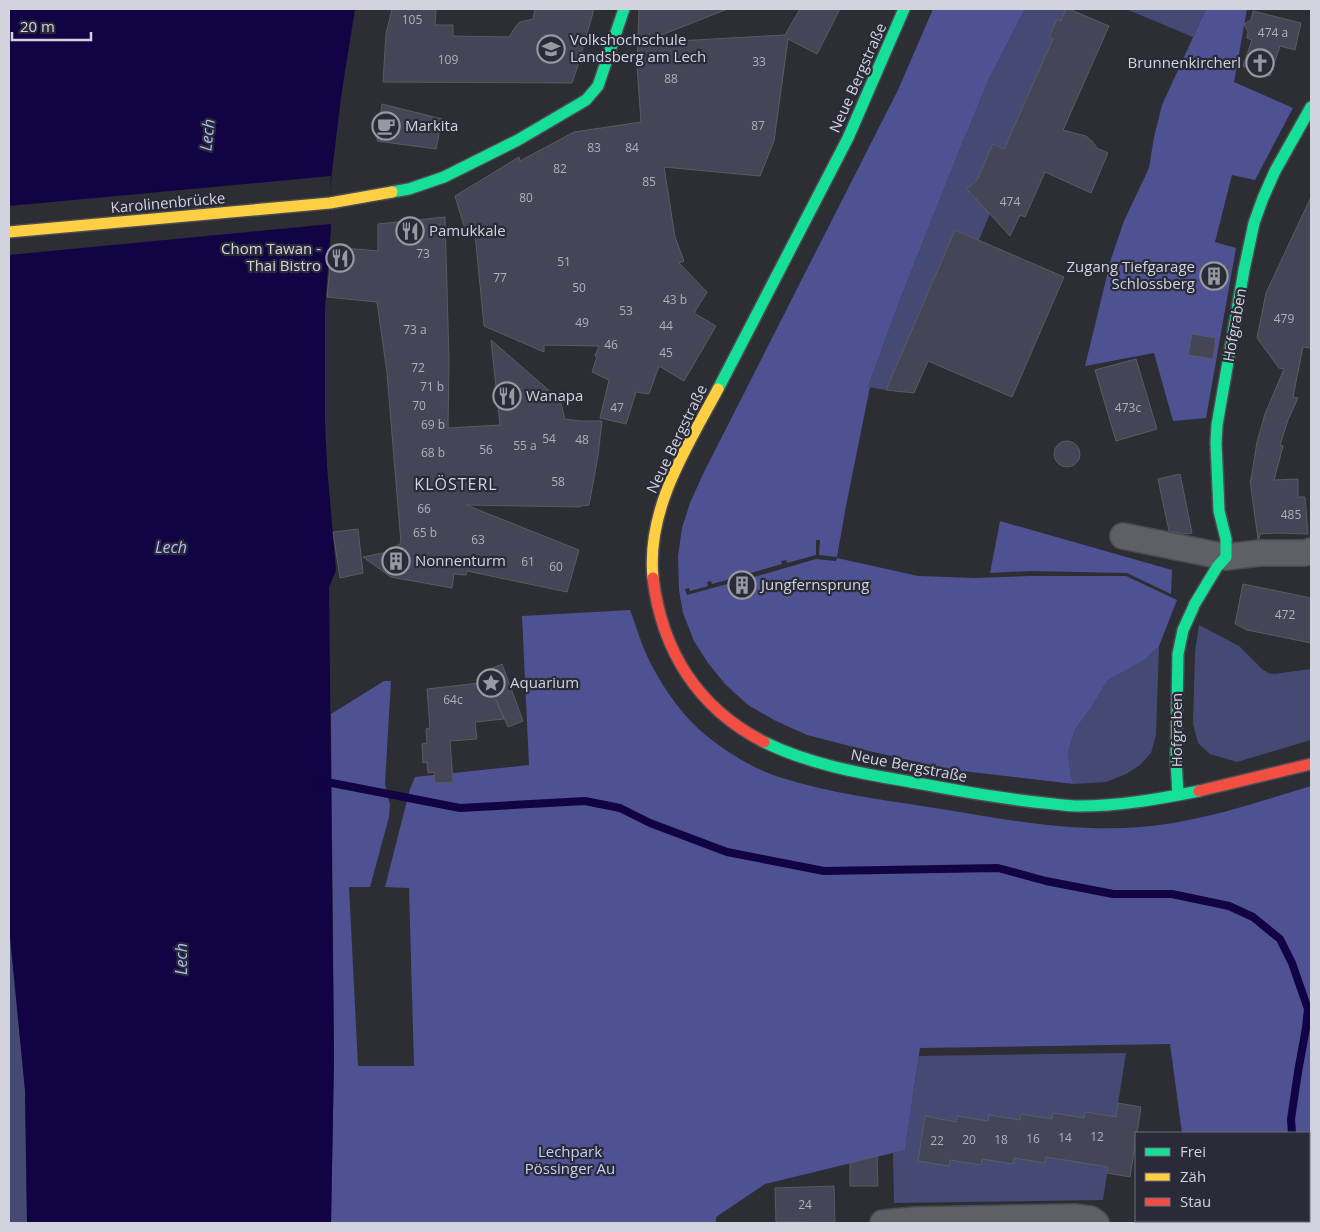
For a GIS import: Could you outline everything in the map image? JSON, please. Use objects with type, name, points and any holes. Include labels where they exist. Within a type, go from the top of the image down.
[{"type":"main road","name":"Karolinenbrücke","points":[[9,232],[330,203],[409,189],[444,177],[518,140],[586,100],[598,86],[624,9]]},
{"type":"main road","name":"Neue Bergstraße","points":[[904,9],[848,138],[668,486],[654,538],[654,592],[669,644],[678,661],[691,682],[728,719],[747,733],[790,754],[859,772],[1014,800],[1075,806],[1130,804],[1178,795],[1311,764]]},
{"type":"main road","name":"Hofgraben","points":[[1178,795],[1176,760],[1178,654],[1183,630],[1193,606],[1217,567],[1226,557],[1226,539],[1219,511],[1217,426],[1246,260],[1258,212],[1292,139],[1311,107]]},
{"type":"street","points":[[1123,536],[1226,557],[1260,553],[1304,553],[1311,550]]},
{"type":"street","points":[[883,1223],[915,1220],[1074,1217],[1090,1219],[1096,1223]]},
{"type":"shaded area","points":[[1025,9],[1066,9],[1061,21],[1057,19],[1049,37],[1053,39],[1004,149],[993,144],[977,180],[971,186],[971,194],[976,199],[984,199],[994,204],[979,240],[955,230],[886,390],[868,387],[901,297],[989,79]]},
{"type":"shaded area","points":[[1126,9],[1206,9],[1193,37]]},
{"type":"shaded area","points":[[1199,625],[1239,646],[1268,673],[1274,674],[1311,669],[1311,740],[1237,762],[1210,754],[1198,743],[1193,724],[1195,652]]},
{"type":"shaded area","points":[[1159,646],[1156,735],[1151,753],[1140,765],[1126,774],[1106,782],[1074,784],[1071,777],[1068,752],[1075,730],[1107,681],[1146,659]]},
{"type":"shaded area","points":[[9,926],[25,1090],[27,1223],[9,1223]]},
{"type":"shaded area","points":[[1126,1053],[1103,1200],[894,1203],[893,1153],[905,1149],[919,1056]]},
{"type":"green space","points":[[933,9],[1025,9],[989,79],[901,297],[868,387],[870,387],[837,557],[819,555],[820,540],[816,540],[816,555],[787,563],[786,560],[781,561],[782,564],[712,584],[711,581],[707,582],[708,586],[690,591],[689,588],[685,589],[687,595],[731,583],[738,590],[746,591],[752,586],[754,577],[816,559],[836,561],[837,558],[918,576],[975,578],[1126,576],[1177,600],[1159,646],[1146,659],[1107,681],[1075,730],[1068,752],[1071,777],[1074,784],[954,770],[807,735],[774,720],[748,705],[725,684],[708,663],[694,641],[683,613],[679,590],[678,556],[682,528],[690,503],[898,90]]},
{"type":"green space","points":[[1206,9],[1247,9],[1234,82],[1293,108],[1255,180],[1232,175],[1215,242],[1236,248],[1206,418],[1173,421],[1154,353],[1085,366],[1111,259],[1124,221],[1149,168],[1162,105]]},
{"type":"green space","points":[[1000,521],[1172,570],[1171,594],[1127,573],[1030,571],[990,573]]},
{"type":"green space","name":"Lechpark Pössinger Au","points":[[630,610],[645,651],[656,674],[676,704],[699,730],[725,749],[760,770],[797,783],[854,795],[1008,820],[1087,828],[1141,827],[1185,821],[1311,786],[1311,1223],[1195,1223],[1310,1222],[1310,1132],[1182,1132],[1170,1044],[920,1048],[905,1150],[765,1184],[716,1217],[716,1223],[331,1223],[334,1058],[331,714],[384,681],[391,681],[385,783],[390,805],[389,817],[370,887],[349,887],[358,1066],[414,1066],[409,888],[385,887],[410,789],[415,777],[529,765],[522,616]]},
{"type":"water","name":"Lech","points":[[9,9],[355,9],[341,97],[330,189],[331,228],[325,309],[325,422],[336,570],[329,587],[334,1058],[331,1223],[27,1223],[25,1090],[9,926]]},
{"type":"pier","points":[[331,176],[331,224],[9,255],[9,206]]},
{"type":"building","points":[[392,9],[436,9],[435,25],[453,25],[453,36],[509,37],[520,22],[533,19],[535,9],[594,9],[572,83],[383,82],[386,34]]},
{"type":"building","points":[[639,9],[725,10],[641,43],[785,35],[800,9],[840,9],[817,54],[788,39],[774,141],[760,176],[664,167],[675,237],[684,261],[679,263],[707,292],[694,313],[716,326],[684,381],[659,366],[649,394],[636,392],[626,424],[600,418],[609,380],[592,372],[599,346],[544,345],[544,352],[484,326],[475,233],[466,233],[455,196],[519,157],[520,161],[574,132],[641,122],[637,65]]},
{"type":"building","points":[[1066,9],[1109,26],[1063,130],[1086,136],[1097,148],[1108,153],[1091,193],[1045,172],[1025,217],[1020,215],[1010,236],[967,189],[977,180],[993,144],[1004,149],[1053,39],[1049,37],[1057,19],[1061,21]]},
{"type":"building","points":[[1253,11],[1301,23],[1295,50],[1280,46],[1270,76],[1243,66],[1252,40],[1247,38],[1248,32],[1244,24],[1251,20]]},
{"type":"building","points":[[382,104],[442,119],[436,149],[377,141]]},
{"type":"building","points":[[1311,197],[1311,348],[1303,347],[1293,397],[1298,398],[1280,445],[1283,446],[1274,480],[1298,479],[1298,497],[1305,497],[1308,534],[1260,534],[1258,539],[1250,480],[1257,442],[1265,414],[1284,369],[1279,368],[1257,338],[1266,293]]},
{"type":"building","points":[[445,217],[449,361],[448,428],[500,425],[491,340],[560,400],[565,419],[602,421],[589,505],[580,507],[466,505],[579,550],[567,592],[467,571],[466,575],[454,574],[452,588],[391,577],[363,557],[388,552],[401,543],[387,373],[377,302],[327,297],[332,247],[378,251],[378,224]]},
{"type":"building","points":[[955,230],[1064,277],[1012,397],[928,361],[914,393],[886,390]]},
{"type":"building","name":"Zugang Tiefgarage Schlossberg","points":[[1213,262],[1229,267],[1225,288],[1209,288],[1201,281],[1199,276],[1203,265]]},
{"type":"building","points":[[1192,334],[1216,338],[1213,359],[1188,355]]},
{"type":"building","points":[[1136,359],[1157,429],[1116,441],[1095,370]]},
{"type":"building","points":[[1067,441],[1076,445],[1080,454],[1076,463],[1067,467],[1058,463],[1054,454],[1058,445]]},
{"type":"building","points":[[1180,474],[1192,533],[1186,534],[1169,531],[1158,479]]},
{"type":"building","points":[[358,529],[363,573],[340,578],[333,532]]},
{"type":"building","points":[[1243,584],[1311,598],[1311,643],[1247,630],[1235,624]]},
{"type":"building","points":[[502,664],[523,721],[508,727],[496,700],[504,719],[475,722],[477,739],[450,741],[453,782],[435,783],[434,772],[428,773],[427,762],[423,763],[422,744],[427,743],[426,729],[430,728],[427,689],[488,682],[483,672]]},
{"type":"building","points":[[1118,1103],[1141,1107],[1137,1132],[1135,1132],[1130,1177],[1107,1173],[1108,1167],[1046,1157],[1045,1163],[1014,1158],[1013,1164],[982,1159],[981,1165],[950,1160],[949,1166],[918,1161],[925,1116],[956,1122],[957,1116],[988,1121],[989,1115],[1020,1120],[1021,1114],[1052,1119],[1053,1113],[1084,1118],[1085,1112],[1116,1117]]},
{"type":"building","points":[[877,1156],[878,1186],[850,1186],[850,1163]]},
{"type":"building","points":[[834,1186],[835,1223],[776,1222],[775,1188]]},
{"type":"waterway","points":[[322,782],[460,808],[585,801],[620,808],[650,823],[727,852],[824,871],[998,868],[1046,881],[1113,894],[1172,894],[1229,906],[1253,917],[1280,939],[1292,963],[1308,1009],[1291,1119],[1292,1132]]},
{"type":"traffic: fast","points":[[392,192],[409,189],[444,177],[518,140],[586,100],[598,86],[624,9]]},
{"type":"traffic: fast","points":[[718,389],[848,138],[904,9]]},
{"type":"traffic: fast","points":[[1194,605],[1217,567],[1226,557],[1226,539],[1219,511],[1217,425],[1254,223],[1275,171],[1311,107]]},
{"type":"traffic: fast","points":[[1178,795],[1176,760],[1178,654],[1183,630],[1193,608]]},
{"type":"traffic: fast","points":[[764,742],[801,757],[839,768],[965,792],[1029,801],[1094,806],[1154,799],[1199,791]]},
{"type":"traffic: slow","points":[[9,232],[330,203],[392,192]]},
{"type":"traffic: slow","points":[[653,578],[653,552],[662,503],[682,456],[718,389]]},
{"type":"traffic: jam","points":[[653,578],[665,630],[687,675],[720,712],[764,742]]},
{"type":"traffic: jam","points":[[1199,791],[1311,764]]},
{"type":"place","name":"Volkshochschule Landsberg am Lech","points":[[551,49]]},
{"type":"place","name":"Brunnenkircherl","points":[[1260,63]]},
{"type":"place","name":"Markita","points":[[386,126]]},
{"type":"place","name":"Pamukkale","points":[[410,231]]},
{"type":"place","name":"Chom Tawan - Thai Bistro","points":[[340,258]]},
{"type":"place","name":"Zugang Tiefgarage Schlossberg","points":[[1214,276]]},
{"type":"place","name":"Wanapa","points":[[507,396]]},
{"type":"place","name":"Nonnenturm","points":[[396,561]]},
{"type":"place","name":"Jungfernsprung","points":[[742,585]]},
{"type":"place","name":"Aquarium","points":[[491,683]]},
{"type":"district","name":"KLÖSTERL","points":[[456,484]]}]
